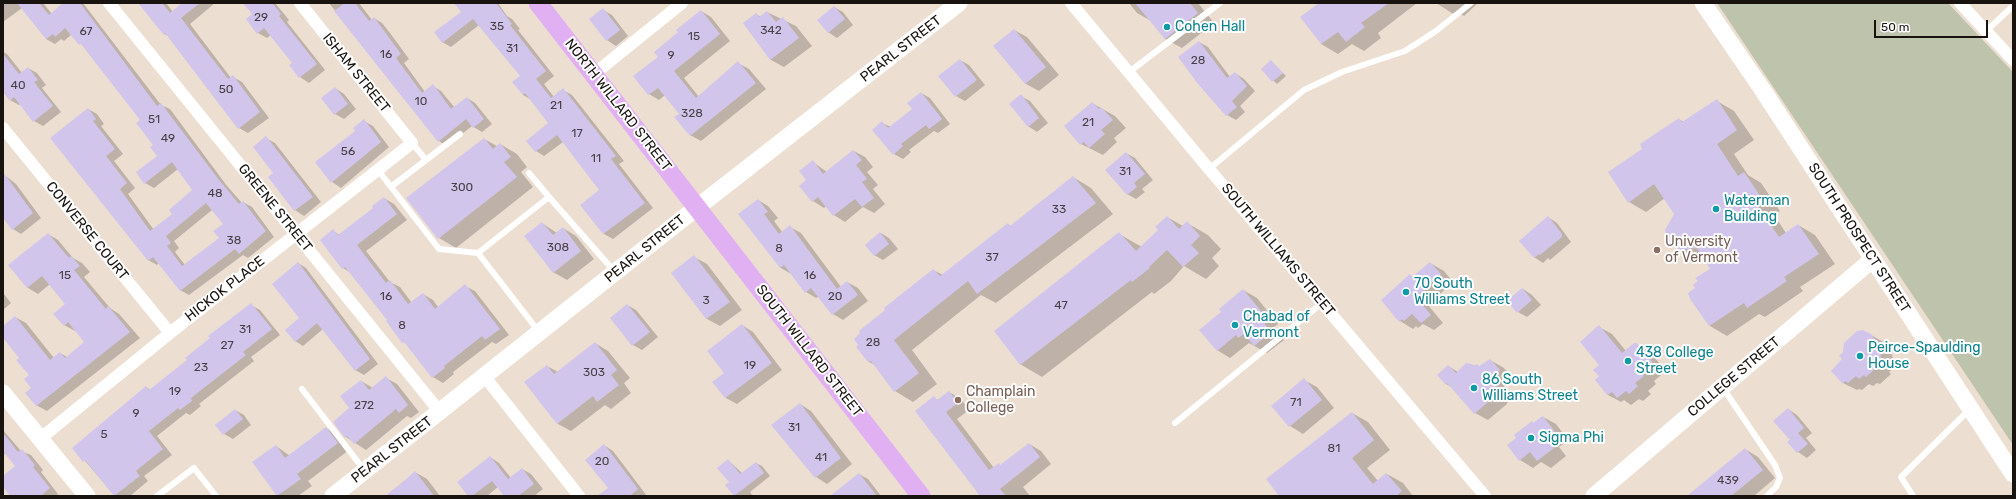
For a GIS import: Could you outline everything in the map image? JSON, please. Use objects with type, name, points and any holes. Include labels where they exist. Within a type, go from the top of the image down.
[{"type":"main road","name":"NORTH WILLARD STREET","points":[[538,3],[697,207]]},
{"type":"main road","name":"PEARL STREET","points":[[333,496],[485,377],[697,207],[960,3]]},
{"type":"main road","name":"SOUTH PROSPECT STREET","points":[[1703,3],[1762,89],[2013,474]]},
{"type":"main road","name":"SOUTH WILLARD STREET","points":[[697,207],[921,496]]},
{"type":"main road","name":"COLLEGE STREET","points":[[1594,496],[1873,259]]},
{"type":"main road","points":[[3,393],[87,496]]},
{"type":"street","name":"GREENE STREET","points":[[110,3],[440,412]]},
{"type":"street","name":"ISHAM STREET","points":[[300,3],[412,142]]},
{"type":"street","points":[[594,74],[682,3]]},
{"type":"street","name":"SOUTH WILLIAMS STREET","points":[[1071,3],[1209,169],[1486,496]]},
{"type":"street","points":[[1960,3],[2013,60]]},
{"type":"street","name":"CONVERSE COURT","points":[[3,128],[170,333]]},
{"type":"street","name":"HICKOK PLACE","points":[[41,438],[170,333],[412,142]]},
{"type":"street","points":[[485,377],[579,496]]},
{"type":"lane","points":[[1129,72],[1219,3]]},
{"type":"lane","points":[[1209,169],[1304,90],[1342,72],[1405,51],[1436,31],[1471,3]]},
{"type":"lane","points":[[1986,31],[2013,6]]},
{"type":"lane","points":[[392,186],[460,134]]},
{"type":"lane","points":[[412,142],[426,160]]},
{"type":"lane","points":[[378,170],[439,248],[478,253],[540,333]]},
{"type":"lane","points":[[529,173],[615,273]]},
{"type":"lane","points":[[478,253],[550,197]]},
{"type":"lane","points":[[1174,423],[1322,303]]},
{"type":"lane","points":[[1722,387],[1775,465],[1780,478],[1776,488],[1767,496]]},
{"type":"lane","points":[[302,389],[364,471]]},
{"type":"lane","points":[[1913,496],[1901,477],[1970,408]]},
{"type":"lane","points":[[157,496],[194,468],[216,496]]},
{"type":"green space","points":[[1717,3],[1948,3],[2013,72],[2013,445]]},
{"type":"building","points":[[17,3],[39,3],[49,15],[63,3],[80,3],[157,106],[161,103],[219,180],[239,204],[243,201],[266,231],[239,254],[235,249],[180,291],[153,257],[148,261],[50,138],[88,108],[96,119],[93,121],[115,149],[106,156],[127,183],[120,189],[150,231],[172,214],[169,210],[192,190],[172,162],[144,184],[136,172],[157,156],[150,147],[153,145],[136,123],[140,120],[81,44],[79,45],[65,28],[55,37],[53,34],[46,39]],"holes":[[[206,203],[223,224],[213,231],[219,238],[182,266],[167,246],[171,243],[166,236]]]},
{"type":"building","points":[[138,3],[162,3],[170,13],[182,3],[200,3],[181,18],[228,79],[233,75],[260,112],[238,129],[165,33],[163,34]]},
{"type":"building","points":[[243,3],[272,3],[281,14],[279,16],[317,64],[299,78],[289,65],[292,63],[264,28],[257,34],[246,19],[252,14]]},
{"type":"building","points":[[345,3],[355,3],[369,21],[374,17],[401,54],[396,58],[422,93],[433,84],[451,109],[467,97],[484,119],[473,128],[466,119],[438,142],[334,11]]},
{"type":"building","points":[[454,3],[496,3],[512,24],[510,25],[546,71],[536,79],[551,98],[563,88],[616,156],[611,159],[645,203],[603,234],[580,205],[599,190],[557,135],[535,152],[526,141],[548,123],[525,93],[523,95],[512,82],[520,76],[473,19],[442,43],[434,32],[461,12]]},
{"type":"building","name":"Cohen Hall","points":[[1135,3],[1190,3],[1198,13],[1165,39]]},
{"type":"building","points":[[1319,3],[1389,3],[1361,23],[1365,27],[1346,42],[1338,32],[1321,44],[1300,17]]},
{"type":"building","points":[[834,6],[845,19],[828,33],[817,20]]},
{"type":"building","points":[[603,8],[620,30],[606,41],[589,19]]},
{"type":"building","points":[[701,10],[720,34],[674,71],[696,98],[738,61],[756,83],[690,136],[674,117],[679,114],[658,88],[648,95],[633,76],[658,57],[654,52],[678,32],[676,30]]},
{"type":"building","points":[[767,11],[776,22],[783,17],[799,38],[770,60],[743,23],[756,13],[759,17]]},
{"type":"building","points":[[1014,29],[1046,67],[1025,84],[993,46]]},
{"type":"building","points":[[1199,41],[1227,78],[1235,72],[1247,86],[1232,101],[1237,107],[1226,116],[1198,84],[1178,57]]},
{"type":"building","points":[[3,54],[19,74],[28,67],[38,80],[34,82],[53,106],[33,122],[14,97],[10,101],[3,92]]},
{"type":"building","points":[[960,59],[977,80],[955,97],[938,76]]},
{"type":"building","points":[[1271,60],[1283,73],[1272,82],[1261,69]]},
{"type":"building","points":[[335,87],[348,104],[334,115],[321,98]]},
{"type":"building","points":[[921,92],[942,119],[929,129],[926,125],[901,144],[903,146],[893,155],[872,130],[882,121],[888,128],[912,109],[907,103]]},
{"type":"building","points":[[1021,94],[1039,118],[1028,127],[1009,104]]},
{"type":"building","name":"Waterman Building","points":[[1717,99],[1737,130],[1717,144],[1738,176],[1744,172],[1763,200],[1757,205],[1779,237],[1798,224],[1819,254],[1784,277],[1787,281],[1747,308],[1744,303],[1709,326],[1690,299],[1688,293],[1695,288],[1693,285],[1698,281],[1695,278],[1710,269],[1697,248],[1680,250],[1668,243],[1665,230],[1674,214],[1654,184],[1628,203],[1608,172],[1642,149],[1640,144],[1679,118],[1682,122]]},
{"type":"building","points":[[1092,102],[1099,109],[1101,107],[1113,120],[1101,130],[1105,134],[1089,148],[1084,142],[1080,145],[1064,126]]},
{"type":"building","points":[[364,119],[381,142],[331,183],[315,162],[355,131],[353,128]]},
{"type":"building","points":[[266,136],[313,197],[294,211],[268,177],[273,173],[253,147]]},
{"type":"building","points":[[484,138],[493,149],[500,143],[511,157],[504,162],[517,177],[438,239],[406,198]]},
{"type":"building","points":[[853,150],[862,160],[856,165],[867,179],[862,182],[874,198],[862,207],[855,199],[833,216],[818,197],[812,202],[799,186],[806,180],[799,171],[813,160],[823,174]]},
{"type":"building","points":[[1126,152],[1145,174],[1134,183],[1137,187],[1127,195],[1105,170]]},
{"type":"building","points":[[3,172],[33,213],[12,230],[3,218]]},
{"type":"building","points":[[1073,176],[1096,203],[977,294],[968,281],[894,340],[919,373],[894,392],[871,361],[868,362],[856,347],[858,345],[854,339],[860,333],[859,331],[885,310],[884,308],[933,269],[940,276],[1008,223],[1010,226]]},
{"type":"building","points":[[384,197],[397,214],[357,245],[386,283],[390,280],[408,304],[423,293],[435,309],[465,284],[500,329],[485,340],[482,336],[444,366],[445,368],[432,378],[404,342],[402,343],[386,321],[387,320],[345,267],[342,269],[320,240],[333,229],[338,235],[373,208],[372,206]]},
{"type":"building","points":[[758,199],[768,212],[764,214],[779,234],[790,225],[837,289],[847,281],[858,295],[832,315],[811,288],[805,293],[784,265],[780,268],[738,214]]},
{"type":"building","points":[[1167,216],[1179,229],[1187,221],[1200,236],[1191,245],[1199,253],[1183,267],[1167,250],[1149,267],[1150,268],[1132,282],[1131,280],[1020,365],[994,331],[1119,232],[1136,251],[1158,230],[1155,227]]},
{"type":"building","points":[[1548,216],[1562,234],[1562,237],[1534,258],[1519,241]]},
{"type":"building","points":[[542,222],[553,235],[563,227],[581,251],[553,273],[524,236]]},
{"type":"building","points":[[880,232],[889,244],[874,256],[865,245]]},
{"type":"building","points":[[48,233],[69,258],[71,256],[80,266],[74,270],[106,309],[108,306],[130,332],[36,406],[25,393],[31,388],[24,379],[29,375],[16,360],[19,358],[3,338],[3,326],[15,316],[50,360],[60,352],[65,358],[84,342],[68,322],[64,326],[53,314],[65,304],[42,276],[27,288],[8,265]]},
{"type":"building","points":[[694,255],[730,302],[706,319],[671,273]]},
{"type":"building","points":[[298,262],[370,359],[355,371],[317,323],[295,342],[285,330],[299,318],[272,284]]},
{"type":"building","name":"70 South Williams Street","points":[[1430,262],[1441,274],[1416,297],[1431,315],[1421,323],[1412,314],[1404,321],[1402,319],[1399,322],[1381,300],[1410,274],[1412,277]]},
{"type":"building","points":[[1522,288],[1532,300],[1517,313],[1507,301]]},
{"type":"building","name":"Chabad of Vermont","points":[[1243,289],[1265,316],[1261,319],[1271,332],[1254,346],[1244,334],[1238,338],[1236,335],[1217,351],[1199,330],[1221,312],[1219,309]]},
{"type":"building","points":[[251,303],[272,329],[243,352],[246,355],[191,398],[192,401],[180,410],[178,408],[149,431],[163,449],[136,471],[140,476],[114,496],[85,460],[83,462],[72,448],[146,386],[149,390],[187,360],[185,358],[210,338],[208,336]]},
{"type":"building","points":[[627,304],[650,332],[632,346],[610,318]]},
{"type":"building","points":[[742,324],[772,363],[725,398],[712,382],[724,373],[707,351]]},
{"type":"building","name":"438 College Street","points":[[1599,325],[1622,353],[1634,343],[1637,343],[1653,363],[1641,373],[1644,376],[1635,383],[1638,386],[1629,394],[1626,391],[1617,398],[1612,392],[1607,395],[1595,380],[1599,376],[1593,370],[1599,365],[1580,342]]},
{"type":"building","name":"Peirce-Spaulding House","points":[[1863,330],[1871,334],[1880,348],[1881,360],[1876,364],[1878,366],[1866,377],[1864,375],[1859,379],[1856,376],[1848,383],[1845,381],[1843,384],[1831,371],[1842,359],[1839,356],[1843,352],[1844,343],[1857,331]]},
{"type":"building","points":[[595,342],[617,370],[611,375],[619,385],[597,402],[593,396],[557,424],[524,382],[547,365],[554,374]]},
{"type":"building","name":"86 South Williams Street","points":[[1490,359],[1500,370],[1491,379],[1496,385],[1494,397],[1474,414],[1447,383],[1445,384],[1437,375],[1448,365],[1456,373],[1466,363],[1474,366],[1477,364],[1479,366]]},
{"type":"building","points":[[386,376],[408,405],[399,413],[396,409],[354,444],[347,436],[345,438],[333,422],[349,408],[340,396],[361,380],[369,390]]},
{"type":"building","points":[[1304,378],[1322,400],[1289,427],[1271,406]]},
{"type":"building","points":[[949,391],[958,403],[946,412],[989,470],[999,463],[1000,465],[1029,443],[1040,457],[1000,489],[1006,496],[980,496],[915,411],[934,396],[937,400]]},
{"type":"building","points":[[800,403],[841,458],[815,478],[771,425]]},
{"type":"building","points":[[1788,408],[1804,428],[1798,433],[1808,444],[1797,453],[1787,442],[1790,440],[1773,421]]},
{"type":"building","points":[[235,409],[243,419],[223,435],[215,425]]},
{"type":"building","points":[[1352,412],[1374,440],[1352,458],[1373,484],[1386,473],[1402,491],[1396,496],[1279,496],[1266,479]]},
{"type":"building","name":"Sigma Phi","points":[[1543,416],[1555,432],[1546,439],[1554,448],[1537,461],[1530,452],[1519,461],[1507,445],[1516,438],[1514,435],[1532,421],[1533,423]]},
{"type":"building","points":[[326,427],[338,443],[297,474],[301,479],[277,496],[252,462],[276,445],[285,458]]},
{"type":"building","points":[[3,433],[18,452],[22,449],[35,465],[33,467],[50,488],[41,496],[10,496],[3,487],[3,476],[15,466],[3,451]]},
{"type":"building","points":[[604,444],[638,489],[630,496],[597,496],[608,488],[585,460]]},
{"type":"building","points":[[1745,448],[1763,470],[1731,496],[1687,496]]},
{"type":"building","points":[[490,456],[508,479],[522,468],[534,484],[518,496],[504,496],[492,481],[472,496],[468,496],[457,482]]},
{"type":"building","points":[[728,459],[740,474],[756,462],[764,473],[734,496],[725,485],[729,482],[717,468]]},
{"type":"building","points":[[415,471],[434,496],[385,496],[403,482]]},
{"type":"building","points":[[859,473],[877,496],[830,496]]},
{"type":"place","name":"Cohen Hall","points":[[1167,27]]},
{"type":"place","name":"Waterman Building","points":[[1716,209]]},
{"type":"place","name":"University of Vermont","points":[[1657,250]]},
{"type":"place","name":"70 South Williams Street","points":[[1406,292]]},
{"type":"place","name":"Chabad of Vermont","points":[[1235,325]]},
{"type":"place","name":"Peirce-Spaulding House","points":[[1860,356]]},
{"type":"place","name":"438 College Street","points":[[1628,361]]},
{"type":"place","name":"86 South Williams Street","points":[[1474,388]]},
{"type":"place","name":"Champlain College","points":[[958,400]]},
{"type":"place","name":"Sigma Phi","points":[[1531,438]]}]
